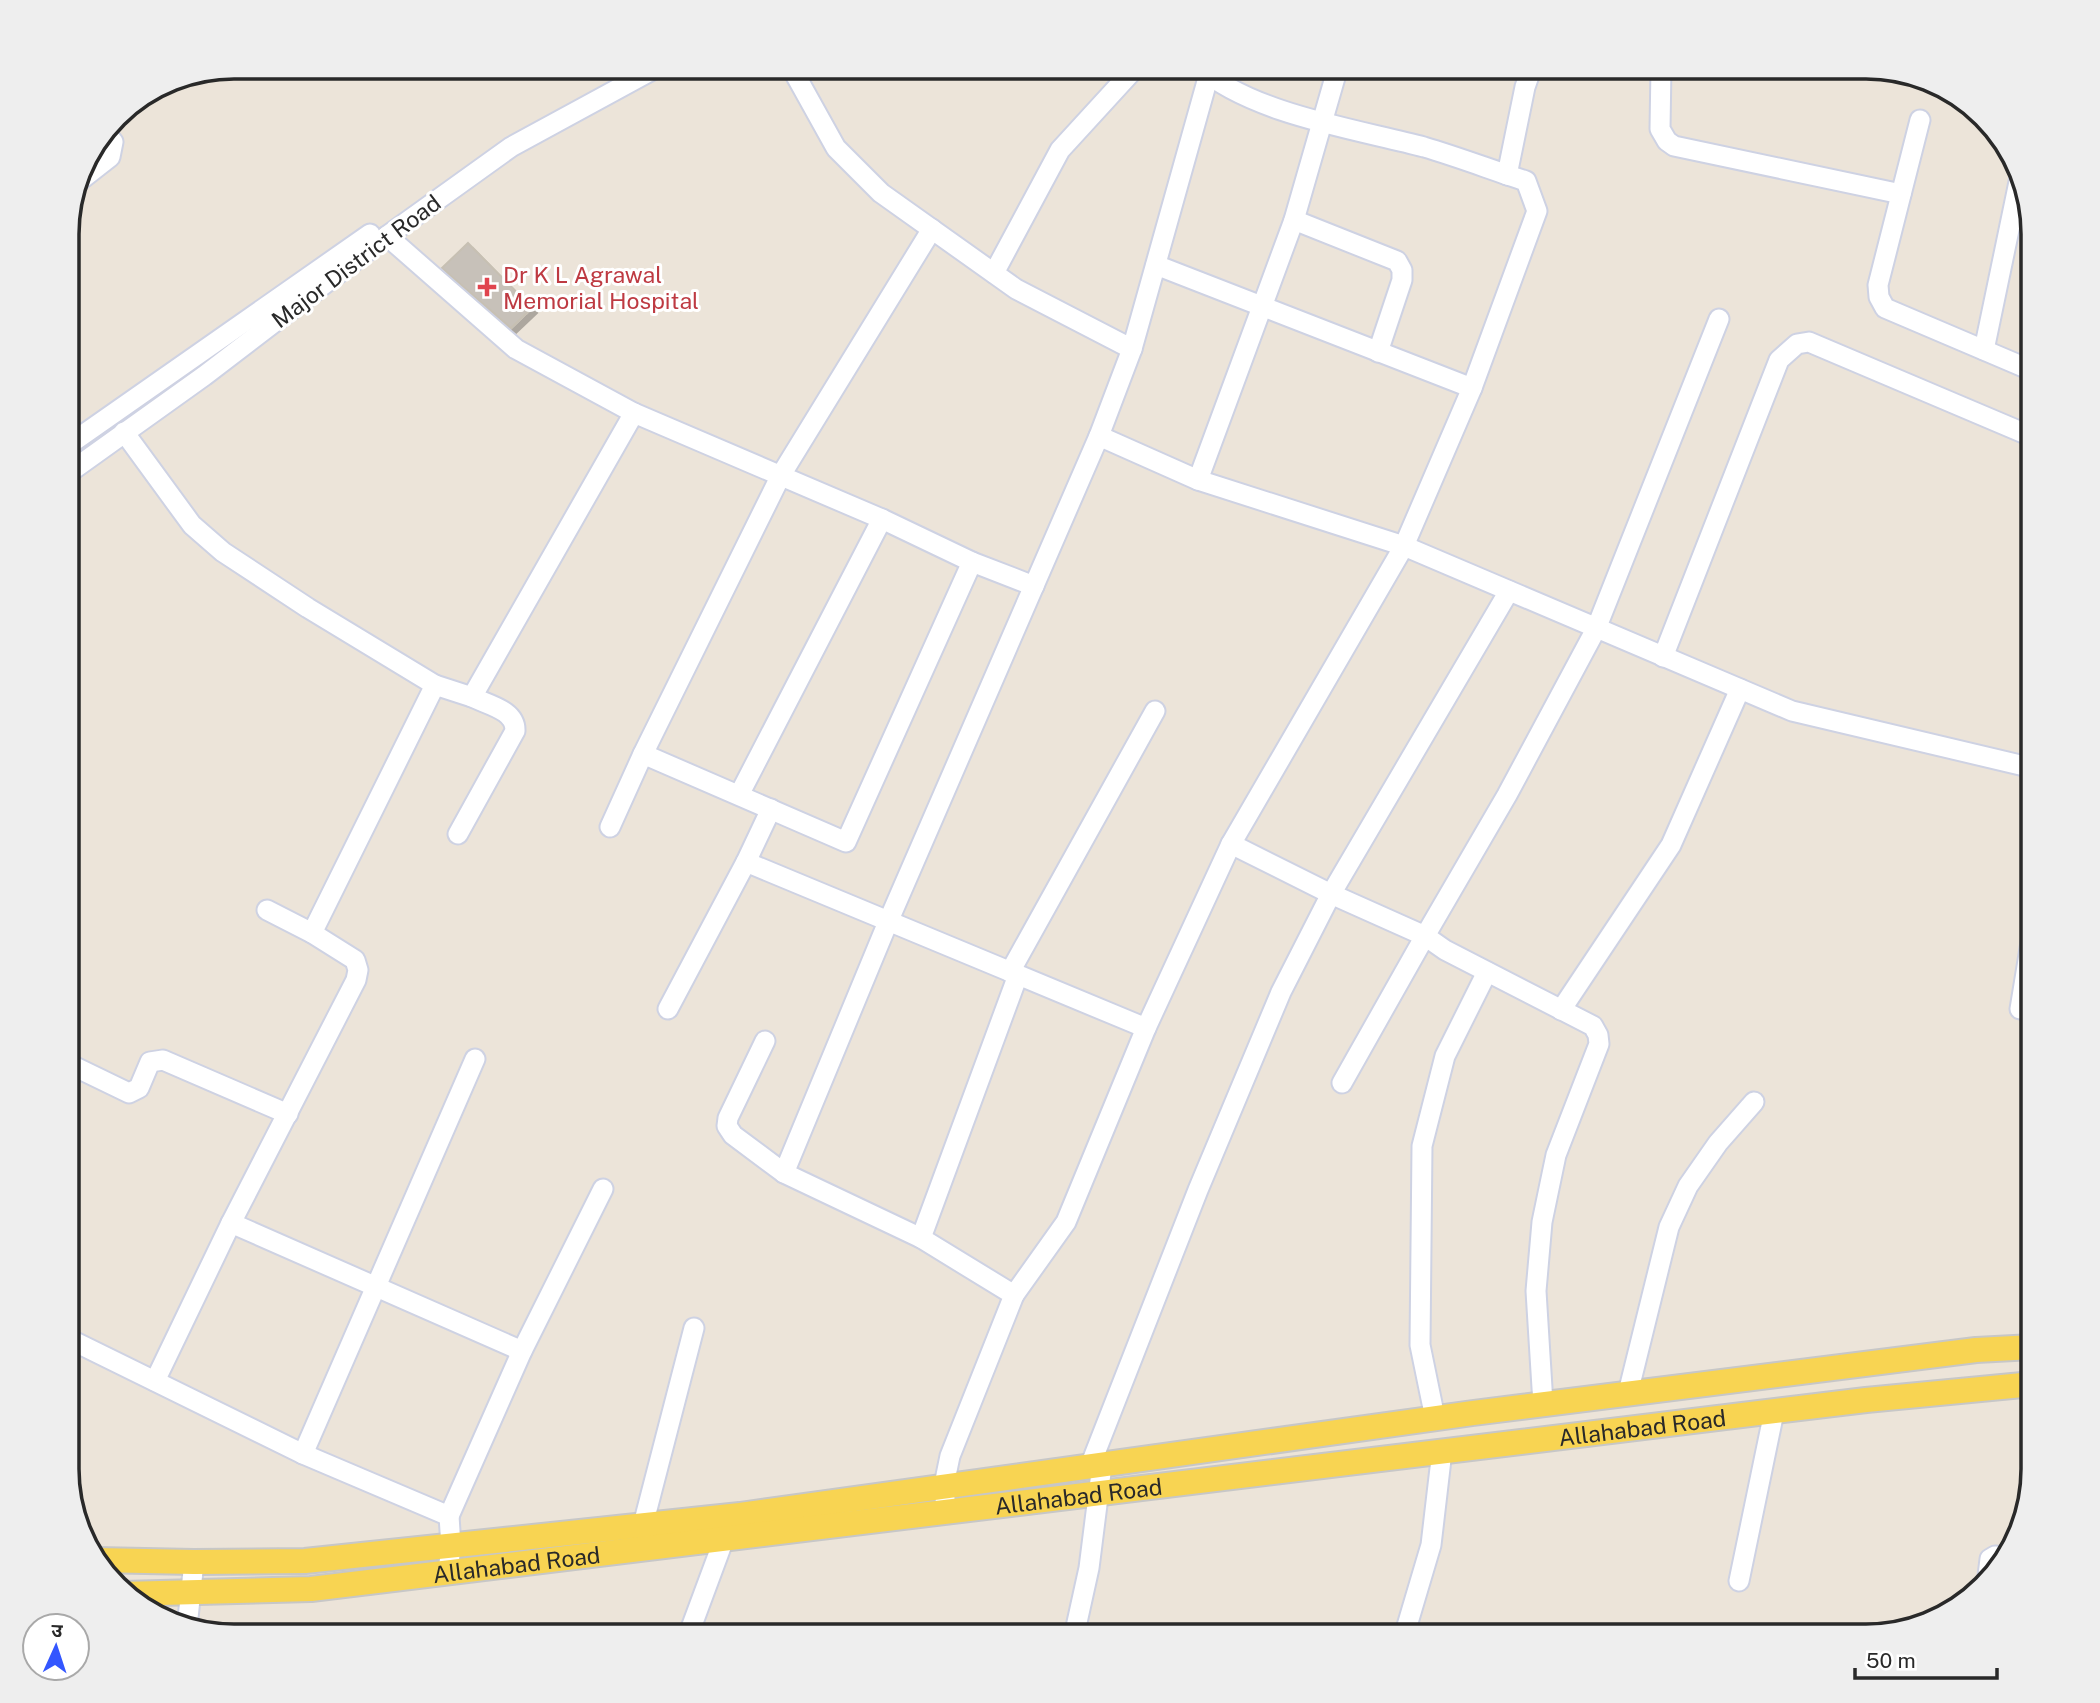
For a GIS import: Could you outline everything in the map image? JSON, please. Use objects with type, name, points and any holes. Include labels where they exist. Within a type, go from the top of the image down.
[{"type":"main road","points":[[108,1559],[194,1562],[305,1560],[740,1515],[1435,1418],[1976,1350],[2021,1348]]},
{"type":"main road","name":"Allahabad Road","points":[[141,1593],[312,1589],[1442,1451],[2021,1385]]},
{"type":"street","points":[[79,432],[489,151],[613,79]]},
{"type":"street","name":"Major District Road","points":[[79,465],[204,376],[387,236],[512,147],[634,79]]},
{"type":"street","points":[[798,79],[836,148],[881,193],[1016,289],[1132,349]]},
{"type":"street","points":[[994,274],[1060,150],[1124,79]]},
{"type":"street","points":[[784,1172],[888,922],[1099,436],[1132,349],[1205,79]]},
{"type":"street","points":[[945,1513],[944,1485],[950,1456],[1014,1295],[1066,1222],[1146,1028],[1231,844],[1404,546],[1472,388],[1537,211],[1526,181],[1427,148],[1321,122],[1256,100],[1222,79]]},
{"type":"street","points":[[1198,480],[1294,220],[1334,79]]},
{"type":"street","points":[[1507,175],[1528,79]]},
{"type":"street","points":[[1661,79],[1660,129],[1667,141],[1674,146],[1901,194]]},
{"type":"street","points":[[1920,120],[1878,285],[1879,297],[1885,308],[2021,365]]},
{"type":"street","points":[[92,171],[110,158],[113,142],[111,139]]},
{"type":"street","points":[[1983,349],[2016,195]]},
{"type":"street","points":[[1294,220],[1396,261],[1402,270],[1402,281],[1378,352]]},
{"type":"street","points":[[610,827],[643,754],[781,475],[932,229]]},
{"type":"street","points":[[387,236],[516,349],[634,413],[882,519],[972,562],[1034,586]]},
{"type":"street","points":[[1156,265],[1472,388]]},
{"type":"street","points":[[1342,1083],[1507,795],[1597,629],[1719,319]]},
{"type":"street","points":[[1663,657],[1779,360],[1797,344],[1809,342],[2021,432]]},
{"type":"street","points":[[472,697],[634,413]]},
{"type":"street","points":[[124,432],[192,526],[223,552],[308,608],[435,685],[472,697],[512,716],[516,723],[515,731],[458,834]]},
{"type":"street","points":[[1099,436],[1198,480],[1404,546],[1792,712],[2021,765]]},
{"type":"street","points":[[739,795],[882,519]]},
{"type":"street","points":[[643,754],[846,842],[972,562]]},
{"type":"street","points":[[1077,1624],[1089,1568],[1100,1493],[1096,1466],[1193,1203],[1275,1004],[1331,894],[1509,591]]},
{"type":"street","points":[[312,933],[435,685]]},
{"type":"street","points":[[1561,1010],[1671,845],[1740,689]]},
{"type":"street","points":[[922,1238],[1014,974],[1155,711]]},
{"type":"street","points":[[668,1009],[771,809]]},
{"type":"street","points":[[1231,844],[1331,894],[1426,936],[1446,950],[1594,1027],[1599,1044],[1556,1155],[1542,1222],[1536,1290],[1543,1404]]},
{"type":"street","points":[[746,862],[1146,1028]]},
{"type":"street","points":[[155,1381],[231,1223],[356,981],[358,970],[355,960],[267,909]]},
{"type":"street","points":[[1435,1418],[1420,1345],[1422,1146],[1445,1056],[1487,972]]},
{"type":"street","points":[[2020,1009],[2021,1003]]},
{"type":"street","points":[[765,1041],[728,1118],[727,1126],[733,1135],[784,1172],[922,1238],[1014,1295]]},
{"type":"street","points":[[303,1454],[475,1059]]},
{"type":"street","points":[[79,1069],[130,1093],[139,1088],[150,1062],[163,1060],[288,1114]]},
{"type":"street","points":[[1628,1393],[1669,1227],[1688,1186],[1718,1143],[1754,1102]]},
{"type":"street","points":[[448,1572],[451,1546],[449,1516],[522,1351],[603,1189]]},
{"type":"street","points":[[231,1223],[522,1351]]},
{"type":"street","points":[[643,1525],[694,1328]]},
{"type":"street","points":[[79,1344],[303,1454],[449,1516]]},
{"type":"street","points":[[1739,1581],[1774,1412]]},
{"type":"street","points":[[1408,1624],[1431,1545],[1442,1451]]},
{"type":"street","points":[[692,1624],[724,1539]]},
{"type":"street","points":[[188,1617],[194,1562]]},
{"type":"building","points":[[468,243],[532,308],[511,328],[442,268]]},
{"type":"place","name":"Dr K L Agrawal Memorial Hospital","points":[[487,287]]}]
